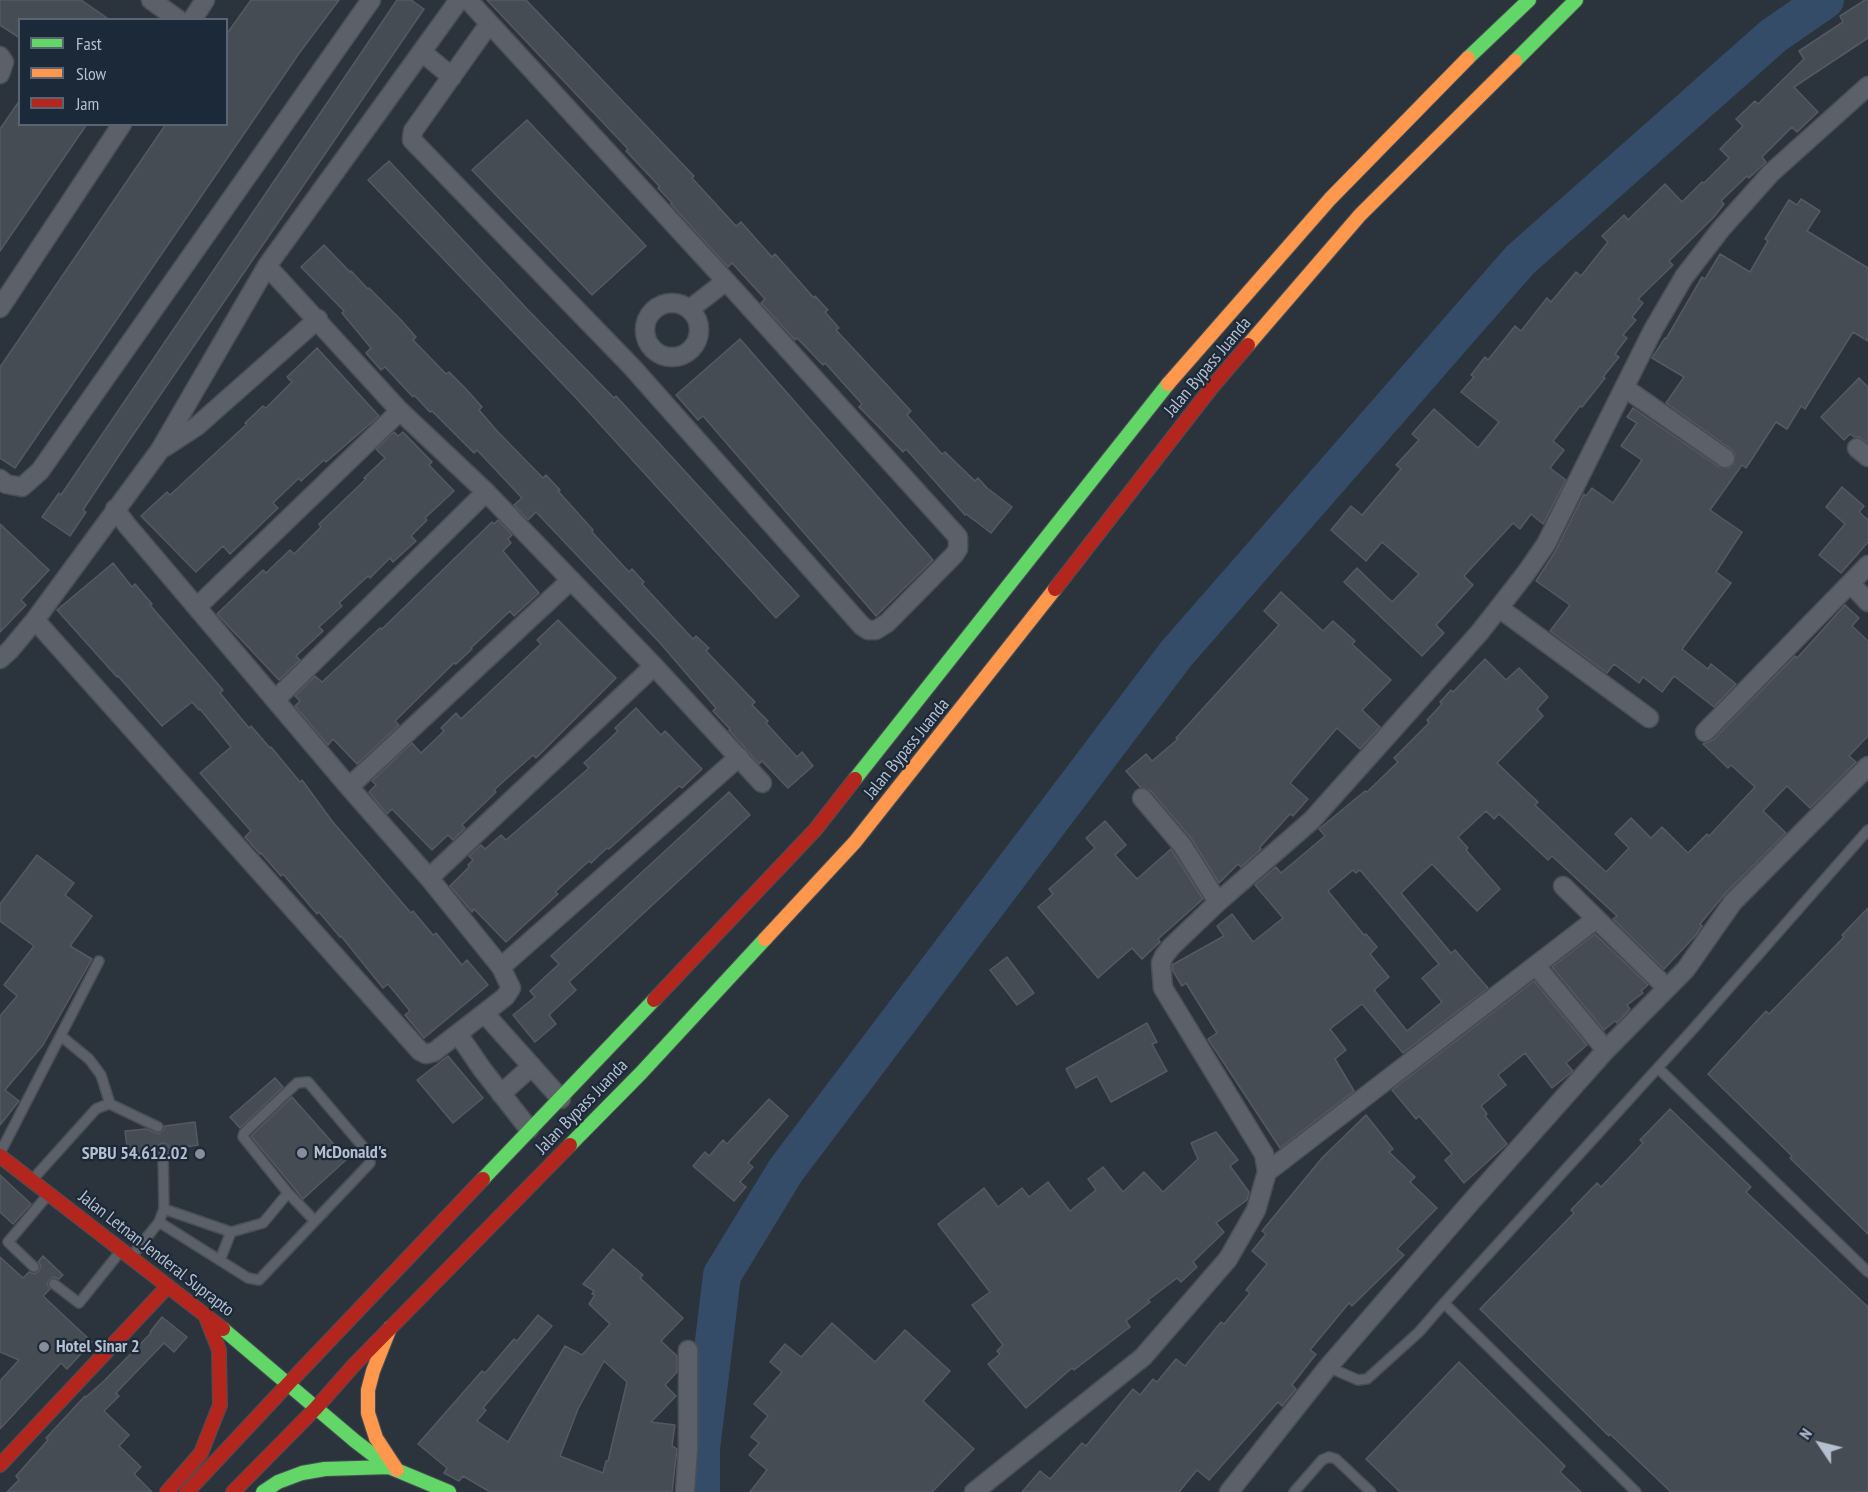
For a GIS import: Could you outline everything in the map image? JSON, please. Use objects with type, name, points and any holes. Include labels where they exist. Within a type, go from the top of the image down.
[{"type":"main road","name":"Jalan Bypass Juanda","points":[[187,1492],[829,813],[1176,374],[1330,199],[1471,55],[1529,0]]},
{"type":"main road","name":"Jalan Bypass Juanda","points":[[233,1492],[641,1072],[855,842],[997,664],[1212,387],[1360,215],[1576,0]]},
{"type":"main road","name":"Jalan Letnan Jenderal Suprapto","points":[[0,1154],[205,1315],[355,1441],[393,1468]]},
{"type":"main road","points":[[0,1465],[168,1286]]},
{"type":"main road","points":[[167,1492],[201,1453],[220,1405],[219,1350],[205,1315]]},
{"type":"main road","points":[[390,1328],[368,1390],[368,1413],[376,1438],[393,1468]]},
{"type":"main road","points":[[263,1492],[278,1482],[302,1473],[325,1469],[393,1468],[449,1492]]},
{"type":"street","points":[[151,0],[176,18]]},
{"type":"street","points":[[193,18],[205,0]]},
{"type":"street","points":[[0,479],[14,487],[22,487],[40,471],[370,0]]},
{"type":"street","points":[[0,659],[35,620],[160,450],[267,266],[459,0]]},
{"type":"street","points":[[468,0],[958,537],[958,549],[954,555],[887,623],[876,630],[868,630],[862,626],[632,367],[412,140],[413,131],[489,24]]},
{"type":"street","points":[[422,52],[452,77]]},
{"type":"street","points":[[0,56],[4,62],[0,74]]},
{"type":"street","points":[[975,1492],[1143,1357],[1233,1251],[1256,1210],[1267,1172],[1264,1154],[1163,988],[1161,963],[1164,956],[1218,902],[1311,819],[1480,632],[1526,573],[1546,543],[1653,330],[1684,277],[1721,229],[1771,173],[1868,86]]},
{"type":"street","points":[[0,308],[121,126]]},
{"type":"street","points":[[267,266],[400,411],[486,492],[654,666],[762,783]]},
{"type":"street","points":[[690,309],[726,281]]},
{"type":"street","points":[[668,303],[679,304],[690,309],[699,328],[698,339],[692,349],[683,355],[672,357],[662,356],[652,349],[645,334],[646,322],[652,311],[668,303]]},
{"type":"street","points":[[160,450],[197,426],[318,319]]},
{"type":"street","points":[[632,367],[652,349]]},
{"type":"street","points":[[1625,388],[1725,458]]},
{"type":"street","points":[[197,607],[400,411]]},
{"type":"street","points":[[276,699],[486,492]]},
{"type":"street","points":[[35,620],[420,1051],[426,1054],[434,1052],[505,998],[511,988],[501,967],[429,878],[349,787],[115,509]]},
{"type":"street","points":[[1705,732],[1851,585],[1868,565]]},
{"type":"street","points":[[349,787],[571,580]]},
{"type":"street","points":[[1851,585],[1868,602]]},
{"type":"street","points":[[1499,608],[1649,718]]},
{"type":"street","points":[[429,878],[654,666]]},
{"type":"street","points":[[501,967],[739,757]]},
{"type":"street","points":[[1229,1492],[1328,1367],[1470,1203],[1606,1050],[1686,969],[1733,902],[1868,766]]},
{"type":"street","points":[[1142,798],[1182,845],[1218,902]]},
{"type":"street","points":[[1563,886],[1666,987]]},
{"type":"street","points":[[1267,1172],[1596,919]]},
{"type":"street","points":[[1536,966],[1606,1050]]},
{"type":"street","points":[[484,1014],[561,1099]]},
{"type":"street","points":[[458,1034],[529,1129]]},
{"type":"street","points":[[501,1094],[532,1066]]},
{"type":"street","points":[[685,1492],[688,1449],[688,1350]]},
{"type":"lane","points":[[1328,1367],[1358,1380],[1367,1379],[1419,1332],[1658,1068],[1868,830]]},
{"type":"lane","points":[[1859,840],[1868,848]]},
{"type":"lane","points":[[0,1154],[99,961]]},
{"type":"lane","points":[[61,1036],[89,1059],[101,1075],[110,1104]]},
{"type":"lane","points":[[1658,1068],[1868,1272]]},
{"type":"lane","points":[[159,1222],[248,1278],[259,1280],[315,1221],[371,1159],[369,1152],[308,1082],[304,1081],[294,1085],[246,1130],[243,1137],[288,1193],[315,1221]]},
{"type":"lane","points":[[32,1180],[96,1109],[110,1104],[158,1127]]},
{"type":"lane","points":[[54,1284],[79,1303],[159,1222],[164,1209],[163,1150]]},
{"type":"lane","points":[[164,1209],[231,1232],[262,1223],[288,1193]]},
{"type":"lane","points":[[33,1267],[8,1242],[49,1194]]},
{"type":"lane","points":[[220,1260],[231,1232]]},
{"type":"lane","points":[[1444,1303],[1636,1492]]},
{"type":"lane","points":[[1297,1491],[1322,1461],[1329,1457],[1336,1459],[1371,1492]]},
{"type":"building","points":[[0,0],[81,0],[107,18],[18,18],[18,37],[0,25]]},
{"type":"building","points":[[251,0],[339,0],[300,52],[15,468],[0,458],[0,367],[165,126],[228,126],[228,32]]},
{"type":"building","points":[[397,0],[411,0],[424,9],[122,451],[83,510],[86,512],[70,536],[42,517],[59,493],[61,495]]},
{"type":"building","points":[[487,0],[526,0],[694,176],[692,178],[736,226],[741,222],[772,257],[775,254],[814,298],[815,296],[828,310],[825,312],[839,328],[836,330],[911,411],[907,415],[942,454],[945,452],[975,481],[978,478],[1012,507],[991,533],[965,515],[906,449],[903,452],[859,407],[862,404],[825,363],[823,365],[797,338],[795,340],[761,303],[765,299],[732,263],[728,267],[626,151],[628,149]]},
{"type":"building","points":[[1868,0],[1868,38],[1794,87],[1818,112],[1797,132],[1792,127],[1762,157],[1766,162],[1749,178],[1747,176],[1721,201],[1724,204],[1714,217],[1669,261],[1673,265],[1638,299],[1643,303],[1632,317],[1636,320],[1623,335],[1627,338],[1615,354],[1619,357],[1603,377],[1605,378],[1553,441],[1564,450],[1550,468],[1566,480],[1543,524],[1531,514],[1520,529],[1513,523],[1464,576],[1473,585],[1436,625],[1444,633],[1422,656],[1344,582],[1357,568],[1392,602],[1419,574],[1382,542],[1366,561],[1331,530],[1351,506],[1362,515],[1401,469],[1396,465],[1419,440],[1412,434],[1434,409],[1478,448],[1499,422],[1461,392],[1474,377],[1471,375],[1485,357],[1488,360],[1515,326],[1521,331],[1547,298],[1551,302],[1576,272],[1581,276],[1608,242],[1602,236],[1624,215],[1628,220],[1665,184],[1682,202],[1702,182],[1704,183],[1729,158],[1720,149],[1743,126],[1736,119],[1755,101],[1758,104],[1804,59],[1799,51],[1843,22],[1840,16]]},
{"type":"building","points":[[18,103],[18,126],[86,126],[0,251],[0,129]]},
{"type":"building","points":[[527,120],[646,246],[592,295],[472,170]]},
{"type":"building","points":[[389,161],[528,310],[614,398],[616,396],[799,596],[776,618],[576,398],[368,180]]},
{"type":"building","points":[[1801,199],[1820,211],[1807,231],[1868,268],[1868,341],[1853,332],[1805,409],[1801,406],[1787,429],[1776,422],[1746,468],[1742,465],[1710,510],[1742,532],[1716,572],[1731,583],[1682,649],[1708,669],[1711,664],[1736,684],[1714,707],[1674,676],[1662,692],[1643,677],[1639,683],[1614,664],[1607,673],[1550,631],[1570,605],[1536,581],[1555,552],[1584,494],[1586,496],[1592,488],[1613,503],[1642,460],[1621,446],[1637,423],[1627,417],[1633,408],[1719,467],[1729,468],[1734,464],[1735,454],[1731,449],[1666,403],[1684,377],[1652,358],[1666,339],[1702,277],[1705,279],[1720,254],[1750,272],[1768,241],[1765,239],[1789,200],[1797,205]]},
{"type":"building","points":[[324,245],[401,320],[416,337],[413,340],[446,374],[449,372],[466,389],[482,407],[479,410],[497,431],[543,478],[546,475],[593,530],[592,532],[629,572],[632,569],[644,582],[642,584],[693,639],[696,636],[709,648],[706,651],[755,702],[752,705],[797,757],[802,752],[813,766],[788,788],[762,761],[759,764],[713,711],[716,708],[660,643],[536,512],[528,520],[514,505],[522,498],[477,450],[474,453],[432,411],[430,412],[414,395],[413,397],[385,367],[381,370],[366,353],[371,348],[342,313],[344,311],[301,267]]},
{"type":"building","points":[[740,339],[933,560],[876,616],[703,416],[698,420],[676,395]]},
{"type":"building","points":[[317,348],[379,416],[326,462],[324,460],[301,481],[299,478],[273,503],[278,508],[230,554],[223,546],[196,572],[141,516],[167,492],[170,495],[247,424],[245,423],[263,406],[266,408],[292,382],[287,377]]},
{"type":"building","points":[[1859,378],[1868,387],[1868,442],[1850,434],[1844,440],[1821,417]]},
{"type":"building","points":[[394,432],[398,436],[403,432],[432,462],[429,465],[454,491],[425,518],[427,520],[411,536],[416,541],[393,562],[390,558],[339,603],[342,606],[319,627],[323,631],[296,656],[300,660],[279,680],[217,614],[263,570],[266,573],[290,550],[294,554],[321,527],[319,524],[385,458],[376,449]]},
{"type":"building","points":[[1842,487],[1864,506],[1859,512],[1868,520],[1868,542],[1841,573],[1819,555],[1845,524],[1826,507]]},
{"type":"building","points":[[498,520],[512,535],[508,539],[511,543],[503,551],[539,593],[514,616],[510,611],[456,664],[454,663],[395,721],[399,725],[357,764],[333,739],[328,745],[295,706],[300,701],[295,696],[315,676],[322,682],[380,628],[382,629],[492,522],[494,524]]},
{"type":"building","points":[[0,524],[49,570],[21,600],[26,605],[0,632]]},
{"type":"building","points":[[113,563],[132,587],[135,584],[152,604],[150,605],[223,690],[220,693],[249,728],[251,726],[271,747],[300,782],[302,780],[332,821],[411,913],[413,911],[433,935],[436,933],[462,965],[467,960],[488,985],[424,1038],[405,1015],[410,1011],[388,984],[383,988],[319,912],[317,914],[283,874],[281,876],[260,854],[245,837],[251,831],[200,773],[231,747],[200,709],[192,702],[162,726],[57,610]]},
{"type":"building","points":[[1281,592],[1323,631],[1333,621],[1355,641],[1352,644],[1391,680],[1362,710],[1380,727],[1360,749],[1337,728],[1290,783],[1308,799],[1293,816],[1290,814],[1260,847],[1261,849],[1241,867],[1238,864],[1219,883],[1191,838],[1151,791],[1140,787],[1126,771],[1146,754],[1152,761],[1178,739],[1176,738],[1279,625],[1264,611]]},
{"type":"building","points":[[1845,605],[1859,618],[1852,626],[1868,641],[1868,736],[1849,756],[1856,762],[1810,808],[1787,786],[1763,811],[1786,833],[1725,894],[1700,924],[1702,926],[1696,935],[1664,969],[1613,919],[1617,916],[1552,856],[1548,860],[1499,814],[1494,819],[1486,811],[1458,837],[1468,848],[1466,850],[1500,889],[1477,911],[1432,864],[1401,893],[1451,953],[1455,950],[1488,988],[1403,1053],[1362,1004],[1330,1029],[1346,1050],[1335,1059],[1354,1091],[1280,1148],[1208,1039],[1217,1033],[1186,983],[1182,986],[1172,965],[1224,936],[1217,926],[1232,914],[1253,942],[1283,918],[1255,885],[1276,867],[1281,873],[1325,836],[1319,829],[1365,791],[1367,792],[1398,762],[1394,758],[1429,723],[1427,720],[1451,690],[1453,692],[1485,659],[1506,680],[1519,668],[1548,697],[1537,709],[1543,716],[1497,763],[1538,802],[1535,805],[1606,872],[1629,848],[1615,834],[1631,818],[1651,838],[1662,827],[1688,853],[1707,834],[1709,836],[1755,787],[1731,765],[1728,768],[1703,744],[1713,740],[1795,656],[1797,658]],"holes":[[[1353,870],[1356,873],[1360,870],[1439,964],[1422,978],[1442,1002],[1407,1031],[1374,990],[1389,977],[1370,954],[1377,947],[1366,934],[1364,935],[1328,891]]]},
{"type":"building","points":[[558,620],[616,678],[536,758],[533,755],[494,790],[496,792],[462,825],[465,828],[453,840],[448,835],[432,850],[392,809],[387,814],[369,792],[376,785],[372,781],[412,743],[421,753],[444,731],[441,728],[456,713],[461,719],[541,644],[537,640]]},
{"type":"building","points":[[636,708],[661,735],[665,731],[702,769],[682,788],[679,786],[609,849],[607,848],[591,863],[589,861],[555,892],[558,894],[506,942],[474,909],[472,912],[450,886],[469,867],[468,865],[473,860],[469,856],[481,845],[485,849],[501,835],[506,840],[589,768],[584,763],[618,731],[615,728]]},
{"type":"building","points":[[729,792],[750,815],[569,982],[576,990],[549,1015],[556,1024],[535,1042],[513,1015],[535,997],[530,991],[559,964],[551,956]]},
{"type":"building","points":[[1105,821],[1126,845],[1115,855],[1137,879],[1171,849],[1203,899],[1158,939],[1160,942],[1142,959],[1132,948],[1098,978],[1038,907],[1053,894],[1049,889],[1095,848],[1086,838]]},
{"type":"building","points":[[37,855],[74,883],[65,895],[92,916],[70,946],[92,959],[43,1045],[5,1090],[19,1101],[0,1125],[0,1016],[17,996],[4,985],[34,946],[0,921],[0,904]]},
{"type":"building","points":[[1868,908],[1868,1234],[1708,1074],[1766,1011],[1769,1014],[1844,937],[1842,935]]},
{"type":"building","points":[[1595,934],[1648,985],[1641,991],[1643,993],[1627,1005],[1630,1009],[1617,1023],[1615,1021],[1604,1030],[1552,967]]},
{"type":"building","points":[[1007,957],[1034,993],[1017,1005],[990,970]]},
{"type":"building","points":[[1534,981],[1587,1045],[1566,1063],[1573,1071],[1552,1088],[1525,1053],[1498,1075],[1506,1085],[1481,1106],[1487,1114],[1485,1116],[1507,1144],[1464,1183],[1445,1160],[1452,1154],[1419,1116],[1416,1119],[1392,1090]]},
{"type":"building","points":[[1147,1023],[1157,1042],[1152,1044],[1167,1071],[1111,1102],[1097,1076],[1076,1088],[1066,1069]]},
{"type":"building","points":[[448,1056],[483,1098],[453,1123],[417,1080]]},
{"type":"building","points":[[275,1078],[283,1087],[240,1128],[230,1117]]},
{"type":"building","name":"McDonald's","points":[[292,1097],[347,1159],[303,1199],[251,1136]]},
{"type":"building","points":[[769,1099],[788,1116],[748,1163],[753,1167],[740,1182],[746,1187],[734,1201],[693,1166],[705,1152],[709,1156],[723,1140],[727,1144]]},
{"type":"building","points":[[1670,1109],[1751,1187],[1746,1192],[1868,1307],[1868,1492],[1671,1492],[1610,1434],[1609,1436],[1480,1309],[1574,1213],[1571,1210],[1597,1183],[1601,1187],[1643,1143],[1640,1140]]},
{"type":"building","points":[[1366,1115],[1393,1149],[1389,1152],[1415,1177],[1410,1182],[1437,1208],[1397,1249],[1404,1255],[1352,1306],[1349,1303],[1310,1350],[1316,1354],[1292,1385],[1296,1389],[1282,1406],[1278,1402],[1209,1480],[1197,1470],[1179,1492],[1022,1492],[1040,1471],[1050,1479],[1082,1443],[1086,1446],[1133,1389],[1140,1395],[1153,1379],[1157,1382],[1176,1359],[1185,1366],[1221,1322],[1224,1324],[1250,1293],[1246,1290],[1267,1264],[1252,1251],[1266,1234],[1262,1231],[1322,1158]]},
{"type":"building","points":[[195,1122],[198,1145],[170,1149],[167,1144],[162,1143],[157,1146],[156,1151],[128,1155],[125,1131],[146,1129],[159,1134],[165,1126]]},
{"type":"building","points":[[1216,1132],[1238,1160],[1230,1166],[1249,1192],[1247,1200],[1216,1223],[1224,1232],[1193,1262],[1197,1267],[1181,1282],[1177,1278],[1148,1300],[1150,1302],[1126,1321],[1130,1327],[1074,1370],[1072,1368],[1026,1408],[988,1364],[1000,1354],[997,1351],[1003,1345],[972,1305],[990,1292],[938,1224],[984,1188],[998,1207],[1022,1188],[1029,1197],[1048,1182],[1070,1211],[1096,1190],[1088,1179],[1103,1167],[1123,1192],[1144,1172],[1163,1192],[1198,1159],[1191,1143]]},
{"type":"building","points":[[0,1175],[31,1204],[13,1224],[0,1212]]},
{"type":"building","points":[[613,1249],[643,1275],[640,1278],[683,1318],[661,1341],[677,1356],[677,1372],[665,1385],[676,1396],[651,1422],[675,1425],[672,1446],[677,1449],[672,1492],[490,1492],[463,1476],[459,1481],[444,1473],[447,1468],[418,1444],[482,1371],[485,1373],[514,1339],[517,1341],[538,1315],[552,1326],[483,1408],[486,1410],[477,1421],[508,1442],[565,1346],[582,1355],[610,1324],[589,1304],[595,1295],[592,1294],[594,1291],[583,1284]],"holes":[[[604,1361],[627,1382],[603,1473],[560,1456],[578,1409]]]},
{"type":"building","name":"Hotel Sinar 2","points":[[43,1256],[63,1275],[59,1279],[54,1277],[49,1280],[47,1284],[50,1289],[43,1296],[92,1342],[67,1369],[61,1363],[0,1429],[0,1381],[19,1360],[0,1352],[0,1257],[23,1278],[29,1272],[35,1274],[39,1271],[41,1266],[38,1262]]},
{"type":"building","points":[[162,1317],[187,1337],[174,1352],[164,1343],[116,1393],[119,1396],[104,1411],[129,1435],[119,1446],[141,1467],[134,1474],[152,1492],[7,1492],[19,1480],[16,1476],[48,1440],[46,1438],[85,1396],[104,1381],[151,1333]]},
{"type":"building","points":[[832,1323],[875,1362],[905,1330],[950,1371],[923,1401],[974,1449],[932,1492],[750,1492],[767,1470],[749,1455],[759,1443],[751,1437],[768,1416],[754,1404],[782,1372],[770,1362],[785,1344],[801,1357]]},
{"type":"building","points":[[1459,1362],[1565,1466],[1560,1472],[1581,1492],[1400,1492],[1366,1459]]},
{"type":"waterway","points":[[701,1492],[701,1449],[722,1275],[786,1170],[1176,654],[1520,260],[1773,36],[1825,0]]},
{"type":"traffic: fast","points":[[1468,58],[1529,0]]},
{"type":"traffic: fast","points":[[1515,61],[1576,0]]},
{"type":"traffic: fast","points":[[855,779],[1168,384]]},
{"type":"traffic: fast","points":[[570,1145],[641,1073],[765,939]]},
{"type":"traffic: fast","points":[[483,1179],[654,1000]]},
{"type":"traffic: fast","points":[[223,1329],[389,1467],[449,1492]]},
{"type":"traffic: fast","points":[[263,1492],[278,1482],[302,1473],[325,1469],[389,1467]]},
{"type":"traffic: slow","points":[[1168,384],[1330,199],[1468,58]]},
{"type":"traffic: slow","points":[[1248,345],[1360,215],[1515,61]]},
{"type":"traffic: slow","points":[[765,939],[855,842],[1055,589]]},
{"type":"traffic: slow","points":[[390,1328],[368,1390],[368,1413],[376,1438],[397,1470]]},
{"type":"traffic: jam","points":[[1055,589],[1212,387],[1248,345]]},
{"type":"traffic: jam","points":[[654,1000],[815,830],[855,779]]},
{"type":"traffic: jam","points":[[316,1408],[354,1365],[570,1145]]},
{"type":"traffic: jam","points":[[0,1156],[223,1329]]},
{"type":"traffic: jam","points":[[288,1384],[483,1179]]},
{"type":"traffic: jam","points":[[0,1465],[168,1286]]},
{"type":"traffic: jam","points":[[167,1492],[201,1453],[220,1405],[219,1350],[206,1317]]},
{"type":"traffic: jam","points":[[187,1492],[288,1384]]},
{"type":"traffic: jam","points":[[233,1492],[316,1408]]},
{"type":"place","name":"McDonald's","points":[[302,1153]]},
{"type":"place","name":"SPBU 54.612.02","points":[[200,1154]]},
{"type":"place","name":"Hotel Sinar 2","points":[[44,1347]]}]
